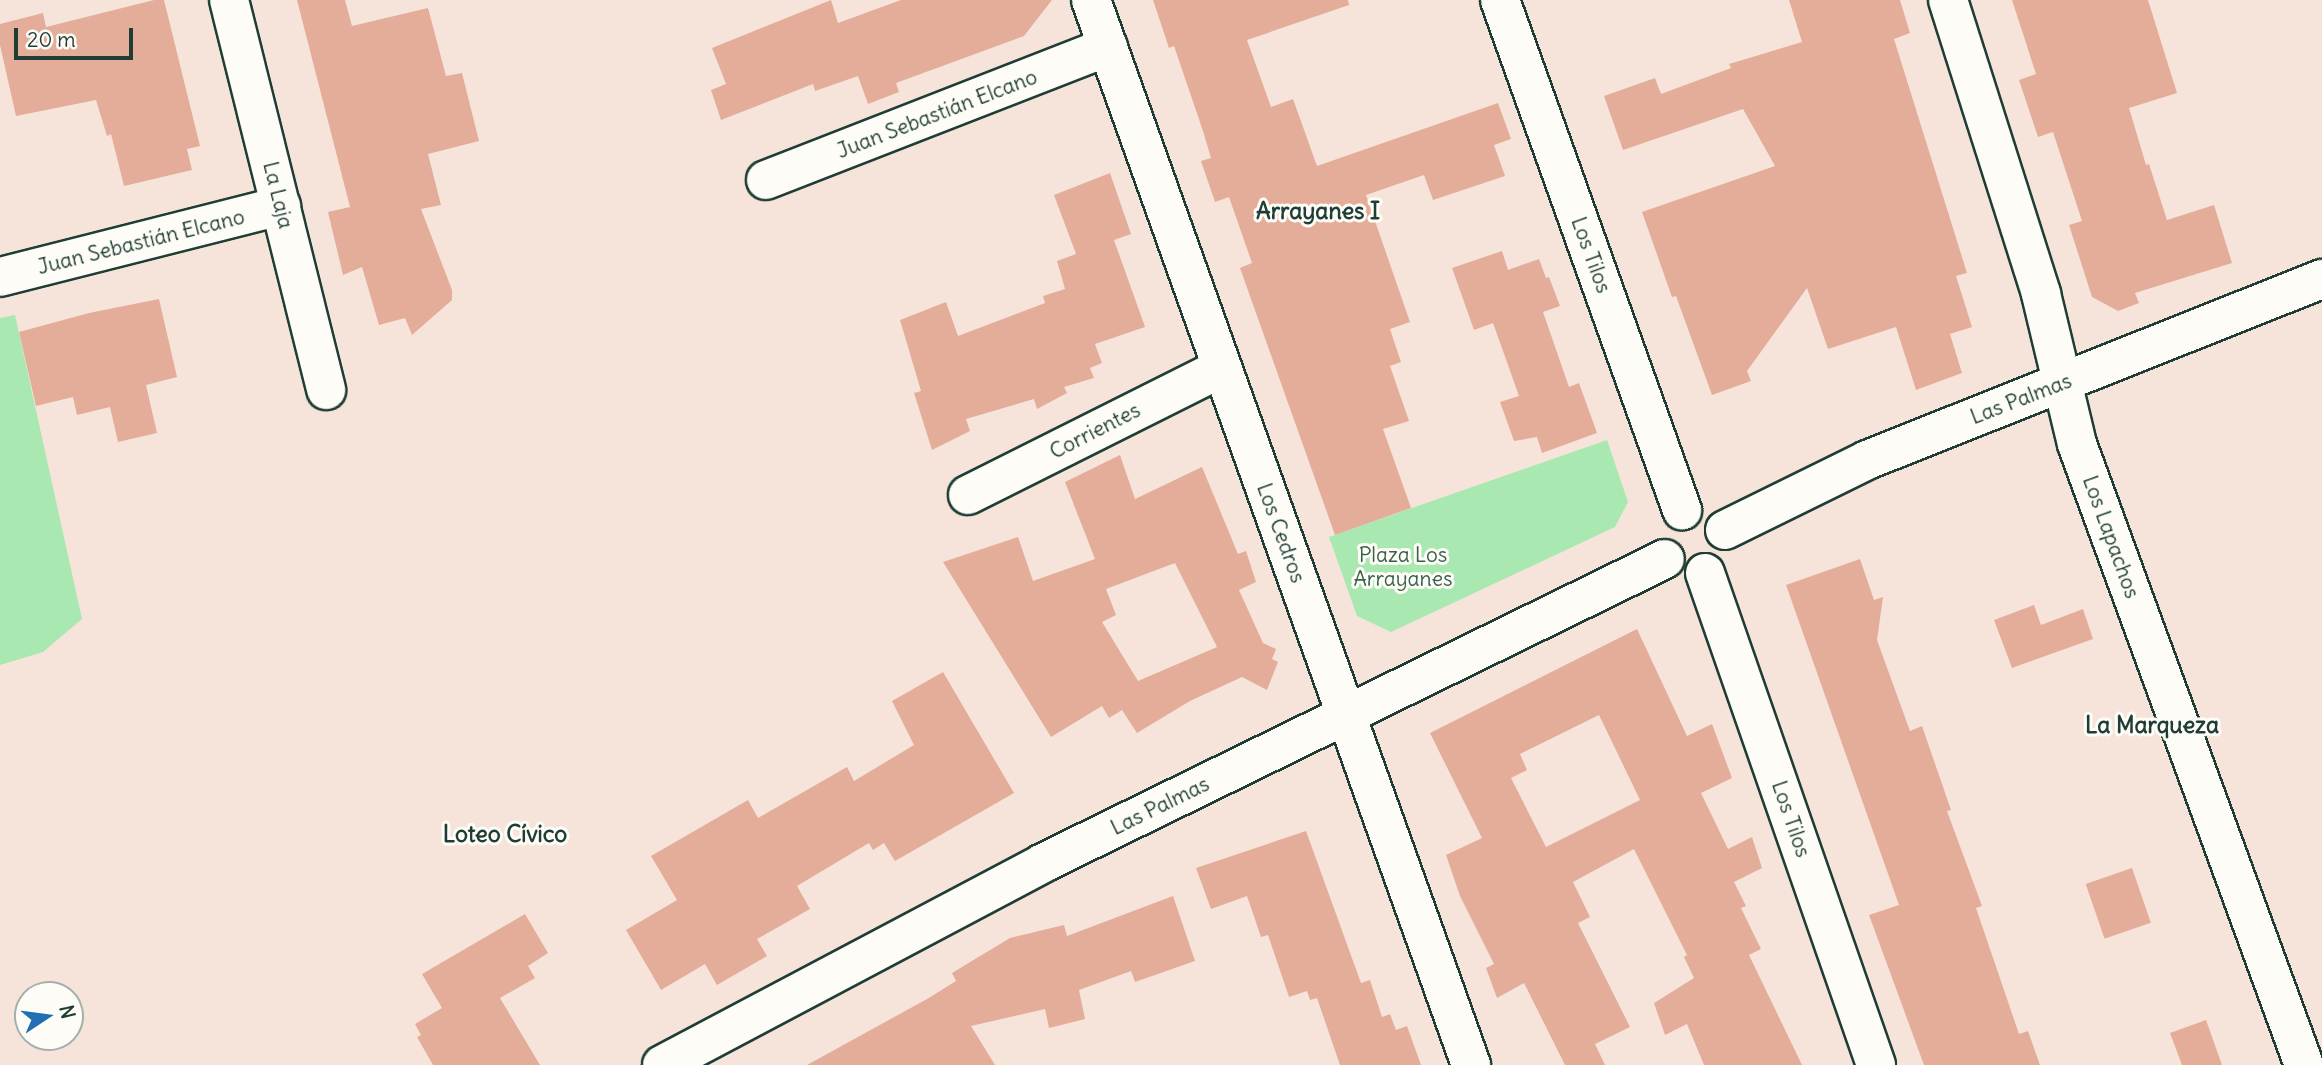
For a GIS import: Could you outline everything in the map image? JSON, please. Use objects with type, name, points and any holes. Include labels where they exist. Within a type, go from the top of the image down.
[{"type":"street","name":"La Laja","points":[[229,0],[326,390]]},
{"type":"street","name":"Los Cedros","points":[[1091,0],[1471,1065]]},
{"type":"street","name":"Los Tilos","points":[[1500,0],[1682,510]]},
{"type":"street","name":"Los Lapachos","points":[[1948,0],[2042,294],[2077,444],[2304,1065]]},
{"type":"street","name":"Juan Sebastián Elcano","points":[[766,180],[1108,47]]},
{"type":"street","name":"Juan Sebastián Elcano","points":[[0,277],[281,206]]},
{"type":"street","name":"Las Palmas","points":[[1725,530],[1867,460],[2322,279]]},
{"type":"street","name":"Corrientes","points":[[968,495],[1222,368]]},
{"type":"street","points":[[1703,509],[1721,520],[1725,530],[1728,543],[1724,556],[1716,567],[1705,573],[1682,573],[1665,559],[1661,536],[1664,525],[1682,510],[1703,509]]},
{"type":"street","name":"Las Palmas","points":[[662,1065],[1043,863],[1665,559]]},
{"type":"street","name":"Los Tilos","points":[[1705,573],[1876,1065]]},
{"type":"green space","points":[[15,315],[82,619],[43,652],[0,665],[0,318]]},
{"type":"green space","name":"Plaza Los Arrayanes","points":[[1607,440],[1628,502],[1615,527],[1391,632],[1357,616],[1329,537]]},
{"type":"building","points":[[154,0],[164,0],[200,146],[187,149],[192,170],[124,186],[111,134],[107,136],[96,100],[16,116],[0,45],[0,24],[43,13],[46,27]]},
{"type":"building","points":[[297,0],[345,0],[352,26],[428,8],[446,76],[462,73],[479,141],[428,154],[441,205],[421,209],[452,290],[452,300],[412,335],[405,318],[379,325],[362,267],[343,275],[328,212],[350,207]]},
{"type":"building","points":[[831,0],[838,23],[901,0],[1052,0],[1024,36],[896,83],[899,92],[868,104],[858,76],[815,91],[813,84],[721,120],[711,90],[726,84],[712,48]]},
{"type":"building","points":[[1153,0],[1348,0],[1349,5],[1247,40],[1271,107],[1293,99],[1317,166],[1498,103],[1511,139],[1494,145],[1505,176],[1433,200],[1424,175],[1366,195],[1410,322],[1390,329],[1401,362],[1390,366],[1409,421],[1383,429],[1411,508],[1335,535],[1240,268],[1252,263],[1229,197],[1215,202],[1201,161],[1211,158],[1203,131],[1174,46],[1169,48]]},
{"type":"building","points":[[1789,0],[1900,0],[1910,33],[1894,39],[1967,273],[1956,276],[1972,327],[1950,334],[1962,373],[1916,390],[1896,327],[1828,349],[1807,288],[1747,371],[1751,381],[1712,395],[1676,296],[1672,297],[1642,212],[1775,166],[1743,109],[1623,150],[1604,96],[1655,78],[1661,94],[1731,68],[1729,64],[1802,42]]},
{"type":"building","points":[[2012,0],[2148,0],[2177,93],[2129,108],[2146,165],[2149,164],[2167,220],[2214,205],[2232,263],[2135,293],[2139,303],[2118,311],[2092,297],[2069,225],[2082,221],[2053,132],[2038,137],[2019,80],[2036,74]]},
{"type":"building","points":[[1110,173],[1131,234],[1114,240],[1145,327],[1095,344],[1102,363],[1090,368],[1094,378],[1064,387],[1067,393],[1037,409],[1034,399],[966,419],[970,431],[932,450],[914,393],[921,391],[900,320],[946,302],[958,336],[1045,303],[1043,296],[1065,289],[1057,261],[1076,254],[1054,195]]},
{"type":"building","points":[[1502,251],[1508,270],[1539,259],[1546,278],[1549,277],[1560,306],[1543,312],[1569,387],[1579,383],[1597,433],[1542,453],[1537,437],[1514,441],[1500,402],[1519,396],[1493,323],[1474,330],[1452,268]]},
{"type":"building","points":[[159,299],[177,377],[146,385],[157,433],[118,442],[110,407],[77,415],[73,397],[36,406],[19,332],[89,313]]},
{"type":"building","points":[[1120,455],[1135,499],[1202,467],[1238,554],[1246,551],[1256,582],[1239,590],[1263,643],[1276,649],[1272,659],[1278,662],[1267,690],[1242,677],[1190,701],[1137,733],[1122,710],[1109,718],[1102,706],[1051,737],[943,562],[1018,537],[1033,581],[1095,559],[1065,482]],"holes":[[[1175,563],[1217,647],[1138,681],[1102,622],[1116,615],[1106,589]]]},
{"type":"building","points":[[1860,559],[1874,600],[1883,597],[1877,640],[1910,731],[1922,726],[1951,810],[1947,811],[1982,906],[1976,908],[2019,1034],[2028,1031],[2040,1065],[1924,1065],[1869,915],[1899,905],[1786,585]]},
{"type":"building","points":[[2034,605],[2041,625],[2083,609],[2093,639],[2012,668],[1994,620]]},
{"type":"building","points":[[1637,629],[1687,736],[1712,724],[1732,778],[1701,793],[1728,849],[1752,837],[1762,868],[1734,882],[1746,906],[1741,908],[1761,949],[1749,955],[1802,1065],[1704,1065],[1687,1024],[1665,1035],[1654,1003],[1694,978],[1684,957],[1687,955],[1634,849],[1573,882],[1590,917],[1578,923],[1630,1027],[1595,1044],[1605,1065],[1565,1065],[1524,983],[1497,998],[1486,968],[1494,964],[1460,896],[1446,855],[1482,838],[1430,733]],"holes":[[[1599,715],[1640,800],[1546,847],[1511,778],[1527,770],[1520,754]]]},
{"type":"building","points":[[943,672],[1014,793],[895,861],[884,843],[873,850],[869,843],[797,886],[810,909],[757,939],[767,956],[717,985],[705,964],[661,990],[626,930],[677,900],[651,856],[748,800],[758,818],[847,767],[854,781],[914,745],[892,701]]},
{"type":"building","points":[[1306,831],[1361,983],[1370,980],[1382,1017],[1390,1014],[1396,1030],[1407,1026],[1421,1065],[1340,1065],[1317,998],[1310,1000],[1307,991],[1289,997],[1268,935],[1261,937],[1247,896],[1211,909],[1196,868]]},
{"type":"building","points":[[2132,868],[2151,923],[2105,939],[2086,884]]},
{"type":"building","points":[[1173,896],[1195,961],[1135,982],[1131,971],[1079,990],[1085,1019],[1049,1028],[1045,1009],[971,1026],[995,1065],[807,1065],[956,981],[952,973],[1010,938],[1064,925],[1067,936]]},
{"type":"building","points":[[525,914],[548,953],[528,966],[535,978],[500,998],[540,1065],[433,1065],[417,1037],[421,1035],[415,1024],[442,1008],[422,974]]},
{"type":"building","points":[[2206,1020],[2222,1065],[2182,1065],[2170,1033]]},
{"type":"district","name":"Arrayanes I","points":[[1318,211]]},
{"type":"district","name":"La Marqueza","points":[[2152,725]]},
{"type":"district","name":"Loteo Cívico","points":[[505,834]]}]
